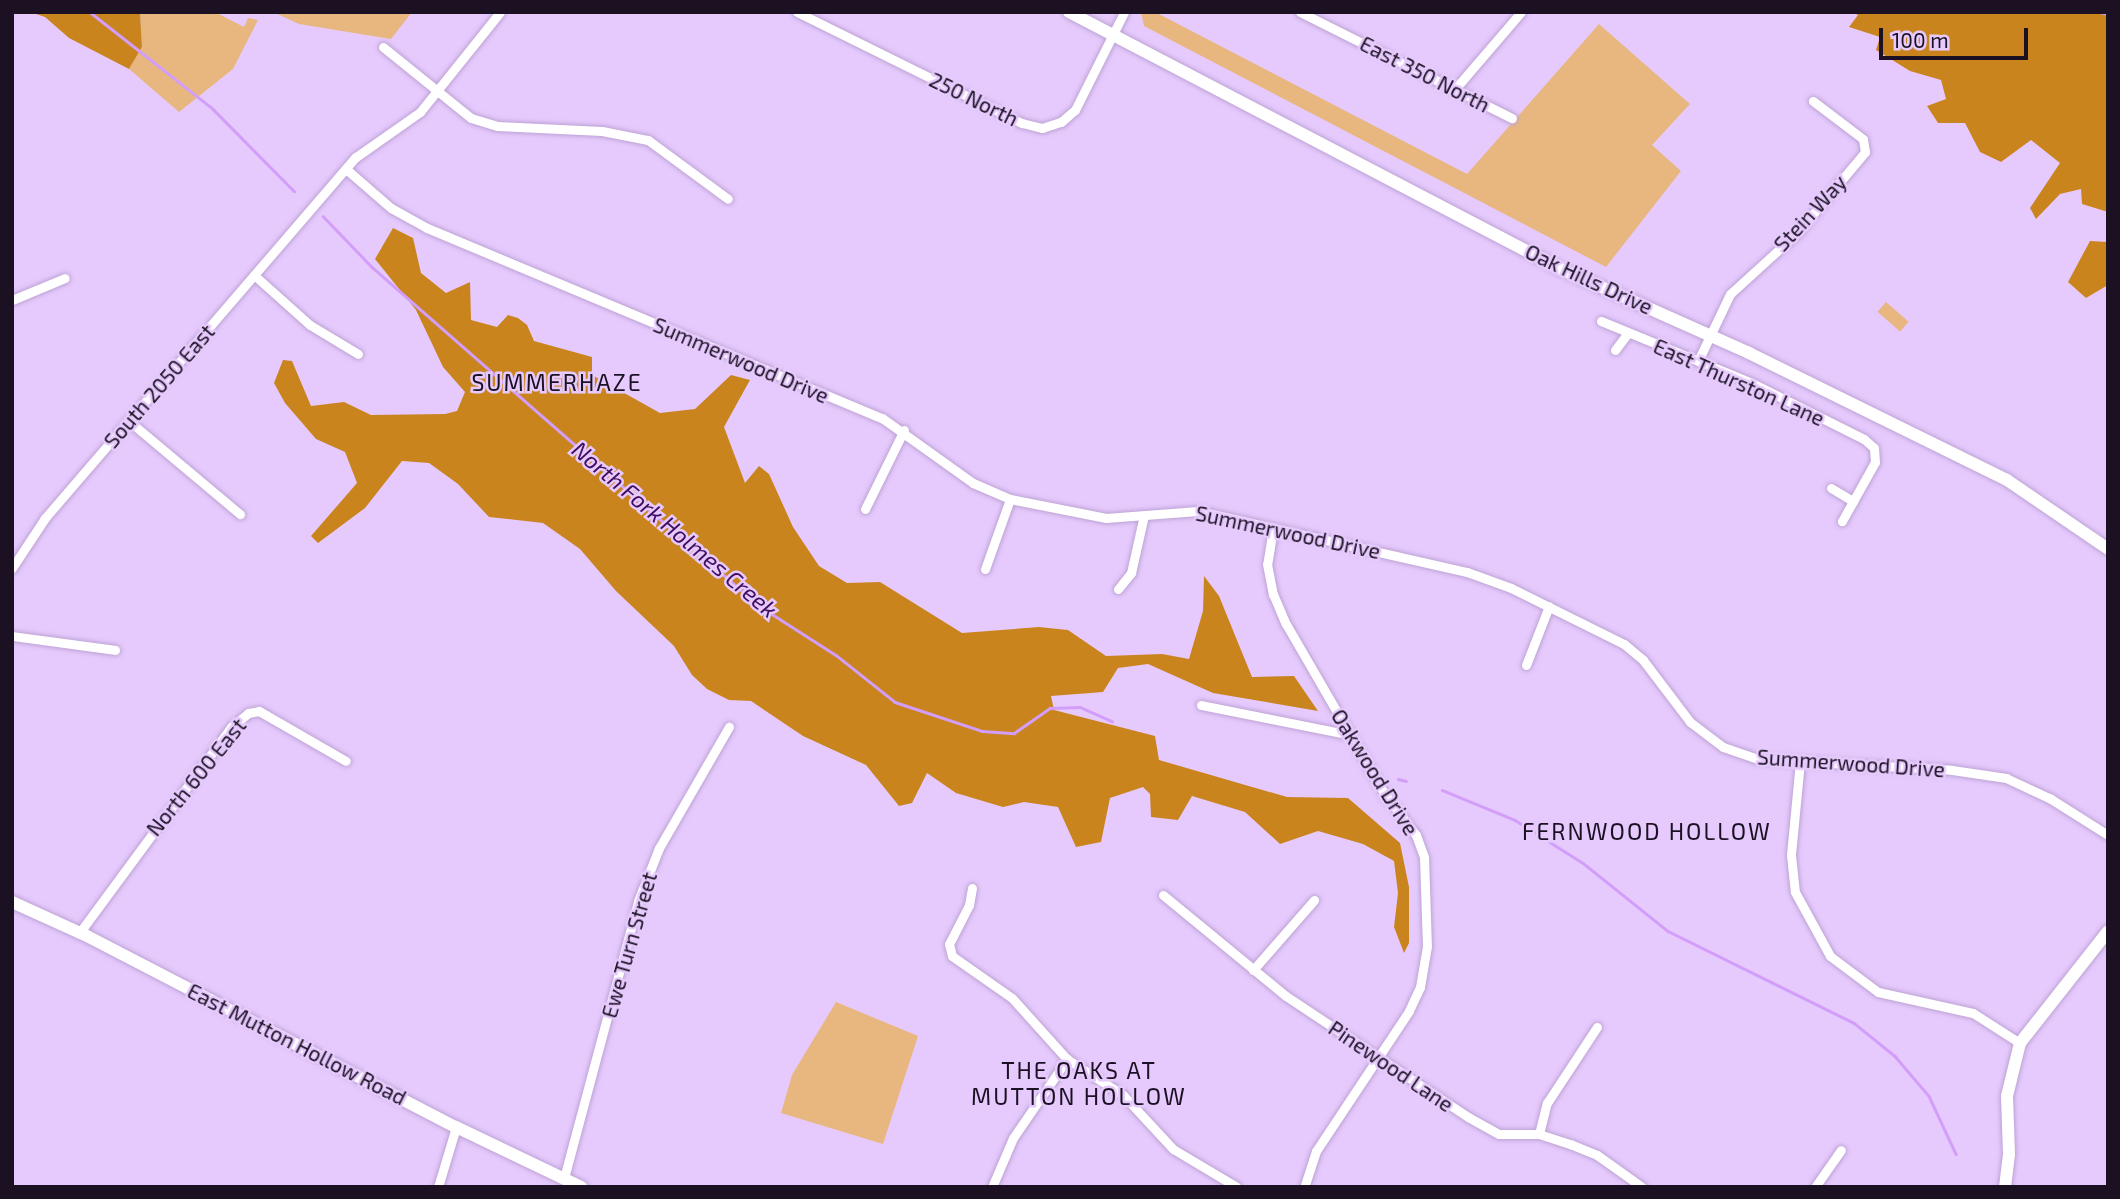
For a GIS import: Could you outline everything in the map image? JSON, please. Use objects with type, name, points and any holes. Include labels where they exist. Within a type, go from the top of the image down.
[{"type":"main road","name":"Oak Hills Drive","points":[[1069,12],[1563,270],[1710,335],[2007,480],[2108,549]]},
{"type":"main road","name":"East Mutton Hollow Road","points":[[12,902],[80,932],[456,1128],[581,1187]]},
{"type":"main road","points":[[2005,1187],[2010,1154],[2007,1096],[2020,1043],[2108,930]]},
{"type":"street","name":"South 2050 East","points":[[12,568],[45,519],[346,169],[371,144],[420,112],[500,12]]},
{"type":"street","name":"250 North","points":[[797,12],[1022,123],[1042,128],[1061,122],[1075,110],[1113,33]]},
{"type":"street","points":[[1113,33],[1124,12]]},
{"type":"street","name":"East 350 North","points":[[1300,12],[1512,118]]},
{"type":"street","points":[[1455,89],[1521,12]]},
{"type":"street","points":[[383,47],[471,118],[496,125],[602,131],[648,140],[728,199]]},
{"type":"street","name":"Stein Way","points":[[1710,335],[1730,294],[1797,233],[1866,152],[1863,139],[1813,101]]},
{"type":"street","name":"Summerwood Drive","points":[[346,169],[391,208],[427,229],[904,430],[973,483],[1010,499],[1083,515],[1198,512],[1467,572],[1549,606],[1623,644],[1643,660],[1690,722],[1723,747],[1758,759],[1952,770],[2006,778],[2108,835]]},
{"type":"street","points":[[254,275],[310,325],[358,354]]},
{"type":"street","points":[[12,299],[65,278]]},
{"type":"street","name":"East Thurston Lane","points":[[1601,321],[1773,393],[1864,439],[1874,449],[1875,462],[1853,502]]},
{"type":"street","points":[[1615,350],[1628,333]]},
{"type":"street","points":[[1698,362],[1710,335]]},
{"type":"street","points":[[129,421],[240,514]]},
{"type":"street","points":[[865,509],[904,430]]},
{"type":"street","points":[[1831,488],[1853,502],[1842,521]]},
{"type":"street","points":[[985,569],[1010,499]]},
{"type":"street","points":[[1118,589],[1131,573],[1144,515]]},
{"type":"street","name":"Oakwood Drive","points":[[1273,528],[1267,564],[1273,594],[1286,624],[1351,735],[1416,835],[1424,858],[1426,967],[1409,1011],[1316,1151],[1304,1187]]},
{"type":"street","points":[[1526,665],[1549,606]]},
{"type":"street","points":[[12,636],[115,650]]},
{"type":"street","points":[[1201,705],[1351,735]]},
{"type":"street","name":"North 600 East","points":[[80,932],[231,727],[248,713],[259,711],[346,761]]},
{"type":"street","name":"Ewe Turn Street","points":[[564,1178],[638,901],[659,848],[729,727]]},
{"type":"street","points":[[1800,761],[1791,855],[1795,892],[1830,956],[1878,992],[1973,1013],[2020,1043]]},
{"type":"street","points":[[972,888],[969,905],[949,944],[952,956],[1012,998],[1067,1059],[1123,1095],[1173,1149],[1233,1186]]},
{"type":"street","name":"Pinewood Lane","points":[[1163,895],[1253,970],[1378,1058],[1499,1134],[1539,1134],[1597,1155],[1642,1187]]},
{"type":"street","points":[[1253,970],[1314,900]]},
{"type":"street","points":[[1539,1134],[1547,1103],[1597,1027]]},
{"type":"street","points":[[992,1187],[1013,1138],[1067,1059]]},
{"type":"street","points":[[438,1187],[456,1128]]},
{"type":"street","points":[[1815,1187],[1841,1150]]},
{"type":"shaded area","points":[[30,12],[140,12],[142,47],[129,69],[69,38],[45,17]]},
{"type":"shaded area","points":[[140,12],[215,12],[244,27],[248,18],[258,20],[233,69],[179,112],[129,69],[142,47]]},
{"type":"shaded area","points":[[273,12],[412,12],[391,39],[299,24]]},
{"type":"shaded area","points":[[1141,12],[1155,12],[1467,174],[1599,24],[1690,104],[1652,145],[1681,171],[1606,267],[1144,26]]},
{"type":"shaded area","points":[[1851,12],[2108,12],[2108,212],[2082,204],[2081,189],[2060,194],[2036,219],[2030,208],[2060,163],[2031,140],[2001,162],[1980,152],[1965,123],[1938,123],[1927,106],[1946,99],[1941,80],[1910,71],[1876,50],[1880,37],[1849,27],[1858,15]]},
{"type":"shaded area","points":[[393,228],[413,238],[421,273],[446,293],[470,282],[471,320],[497,327],[508,315],[518,318],[527,325],[534,341],[592,357],[592,375],[660,413],[695,409],[731,375],[750,380],[724,427],[745,483],[759,466],[769,474],[793,527],[819,566],[847,583],[880,582],[962,633],[1039,627],[1068,630],[1106,656],[1162,654],[1189,659],[1203,611],[1204,576],[1219,596],[1252,677],[1294,676],[1318,711],[1213,693],[1148,664],[1118,668],[1103,692],[1051,696],[1054,710],[1155,736],[1159,760],[1287,797],[1348,798],[1400,843],[1409,887],[1409,943],[1404,953],[1394,927],[1398,893],[1394,861],[1363,844],[1318,831],[1280,844],[1245,812],[1192,796],[1178,820],[1151,817],[1150,794],[1143,787],[1110,798],[1101,842],[1076,847],[1058,807],[1024,802],[1003,807],[956,793],[927,773],[912,803],[899,806],[866,765],[803,736],[751,701],[729,700],[707,689],[692,675],[674,646],[616,591],[580,549],[543,523],[489,517],[458,484],[429,463],[402,461],[365,508],[318,543],[311,536],[357,483],[345,452],[316,439],[285,403],[274,383],[283,360],[292,361],[311,406],[344,402],[371,415],[445,414],[457,411],[465,392],[443,367],[416,310],[375,259]]},
{"type":"shaded area","points":[[2090,241],[2108,242],[2108,285],[2086,298],[2068,282]]},
{"type":"shaded area","points":[[1886,302],[1909,322],[1900,331],[1877,312]]},
{"type":"shaded area","points":[[836,1002],[918,1036],[883,1144],[781,1113],[792,1075]]},
{"type":"waterway","name":"North Fork Holmes Creek","points":[[90,12],[212,108],[294,191]]},
{"type":"waterway","name":"North Fork Holmes Creek","points":[[2100,12],[2108,14]]},
{"type":"waterway","name":"North Fork Holmes Creek","points":[[323,216],[372,267],[758,605],[836,655],[895,702],[982,731],[1014,733],[1050,708],[1080,707],[1112,721]]},
{"type":"waterway","name":"North Fork Holmes Creek","points":[[1398,779],[1406,781]]},
{"type":"waterway","name":"North Fork Holmes Creek","points":[[1442,790],[1515,820],[1583,863],[1668,931],[1854,1023],[1895,1056],[1929,1096],[1956,1154]]},
{"type":"district","name":"SUMMERHAZE","points":[[557,382]]},
{"type":"district","name":"FERNWOOD HOLLOW","points":[[1647,831]]},
{"type":"district","name":"THE OAKS AT MUTTON HOLLOW","points":[[1079,1083]]}]
